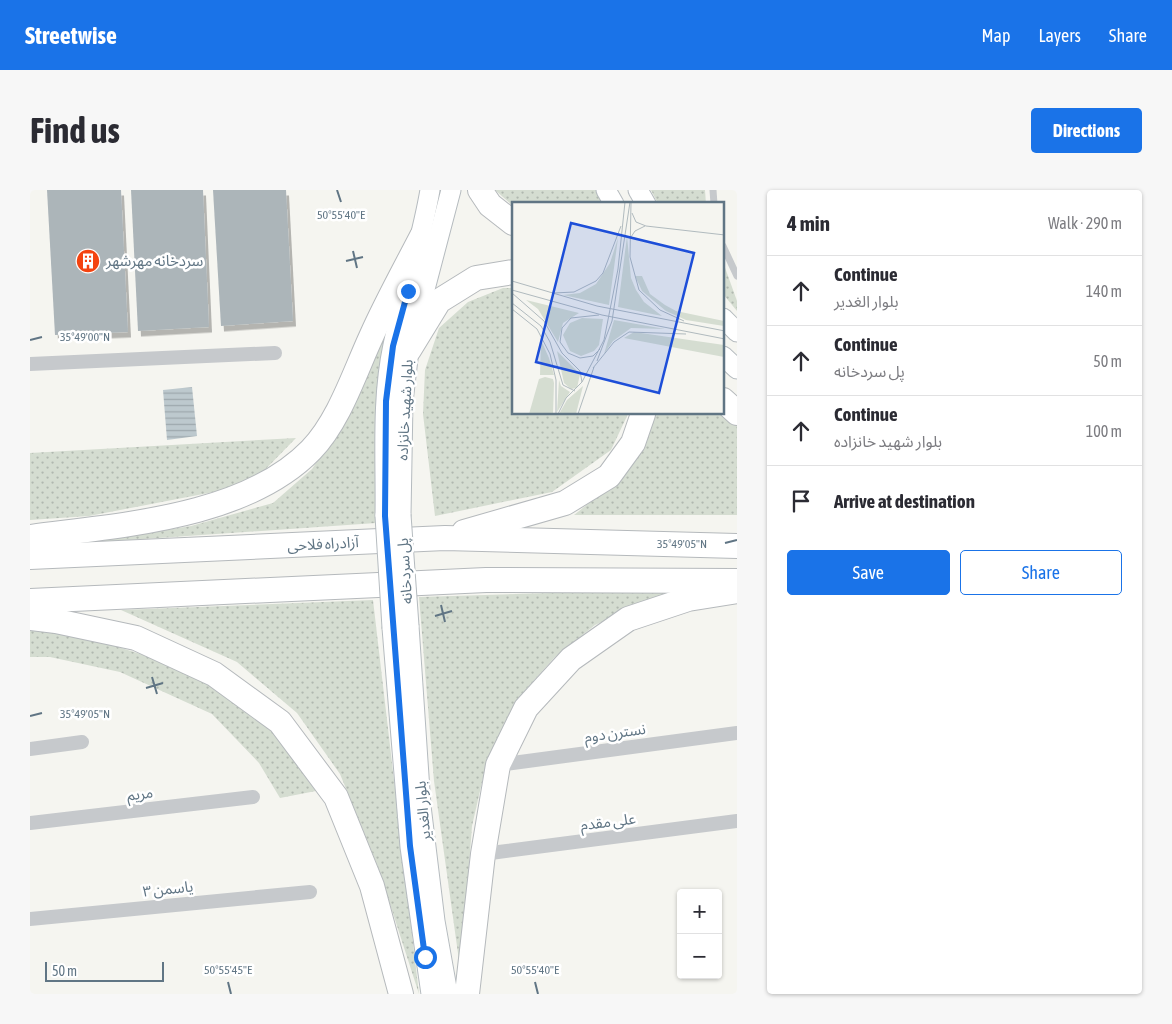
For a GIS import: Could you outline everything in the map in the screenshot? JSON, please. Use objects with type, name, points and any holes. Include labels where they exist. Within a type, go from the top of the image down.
[{"type":"highway","points":[[480,190],[490,205],[512,222]]},
{"type":"highway","points":[[30,537],[142,522],[224,503],[277,479],[312,450],[342,405],[371,336],[422,236]]},
{"type":"highway","points":[[409,350],[439,301],[476,278],[512,272]]},
{"type":"highway","points":[[724,401],[737,413]]},
{"type":"highway","points":[[445,538],[565,503],[609,476],[633,442],[643,415]]},
{"type":"highway","name":"آزادراه فلاحی","points":[[30,557],[445,538],[737,546]]},
{"type":"highway","points":[[30,601],[486,580],[737,581]]},
{"type":"highway","points":[[467,994],[483,854],[498,766],[526,708],[570,659],[628,619],[688,600],[737,591]]},
{"type":"highway","points":[[30,618],[56,621],[136,638],[214,674],[280,722],[336,797],[372,886],[397,987]]},
{"type":"main road","name":"بلوار شهید خانزاده","points":[[393,516],[386,401],[393,346],[422,236],[430,190]]},
{"type":"main road","name":"بلوار شهید خانزاده","points":[[393,516],[409,350],[451,190]]},
{"type":"main road","points":[[606,190],[613,202]]},
{"type":"main road","points":[[638,190],[645,202]]},
{"type":"main road","points":[[724,319],[737,332]]},
{"type":"main road","points":[[724,357],[737,370]]},
{"type":"main road","name":"پل سردخانه","points":[[393,516],[401,627]]},
{"type":"main road","name":"بلوار الغدیر","points":[[401,627],[410,846],[431,994]]},
{"type":"main road","name":"بلوار الغدیر","points":[[401,627],[435,921],[448,994]]},
{"type":"street","points":[[30,364],[275,353]]},
{"type":"street","name":"نسترن دوم","points":[[498,766],[737,733]]},
{"type":"street","points":[[30,749],[82,742]]},
{"type":"street","name":"مریم","points":[[30,823],[253,797]]},
{"type":"street","name":"علی مقدم","points":[[483,854],[737,822]]},
{"type":"street","name":"یاسمن ۳","points":[[30,919],[310,892]]},
{"type":"lane","points":[[724,248],[737,276]]},
{"type":"shaded area","points":[[495,190],[598,190],[604,202],[512,202],[512,205]]},
{"type":"shaded area","points":[[651,190],[705,190],[706,202],[657,202]]},
{"type":"shaded area","points":[[724,265],[737,301],[737,311],[724,295]]},
{"type":"shaded area","points":[[503,288],[512,288],[512,415],[628,415],[611,450],[552,492],[435,516],[423,414],[425,370],[439,328],[468,302]]},
{"type":"shaded area","points":[[385,328],[376,523],[86,543],[191,526],[273,503],[312,469],[352,409]]},
{"type":"shaded area","points":[[192,387],[197,436],[167,440],[163,390]]},
{"type":"shaded area","points":[[724,414],[737,425],[737,515],[574,515],[625,472],[642,448],[653,415]]},
{"type":"shaded area","points":[[296,438],[250,485],[89,516],[30,520],[30,453]]},
{"type":"shaded area","points":[[684,589],[643,603],[595,625],[554,658],[520,696],[485,769],[472,826],[461,975],[434,781],[419,597]]},
{"type":"shaded area","points":[[373,600],[419,994],[378,867],[340,774],[297,713],[237,662],[121,610]]},
{"type":"shaded area","points":[[30,627],[106,643],[165,662],[216,685],[262,717],[321,790],[280,798],[259,763],[212,714],[120,672],[50,657],[30,657]]},
{"type":"building","name":"سردخانه مهرشهر","points":[[47,190],[121,190],[128,332],[55,335]]},
{"type":"building","name":"سردخانه مهرشهر","points":[[131,190],[203,190],[209,327],[138,331]]},
{"type":"building","name":"سردخانه مهرشهر","points":[[213,190],[286,190],[293,321],[221,326]]},
{"type":"place","name":"سردخانه مهرشهر","points":[[88,261]]},
{"type":"route","points":[[408,291],[393,346],[386,401],[385,516],[410,846],[425,957]]}]
